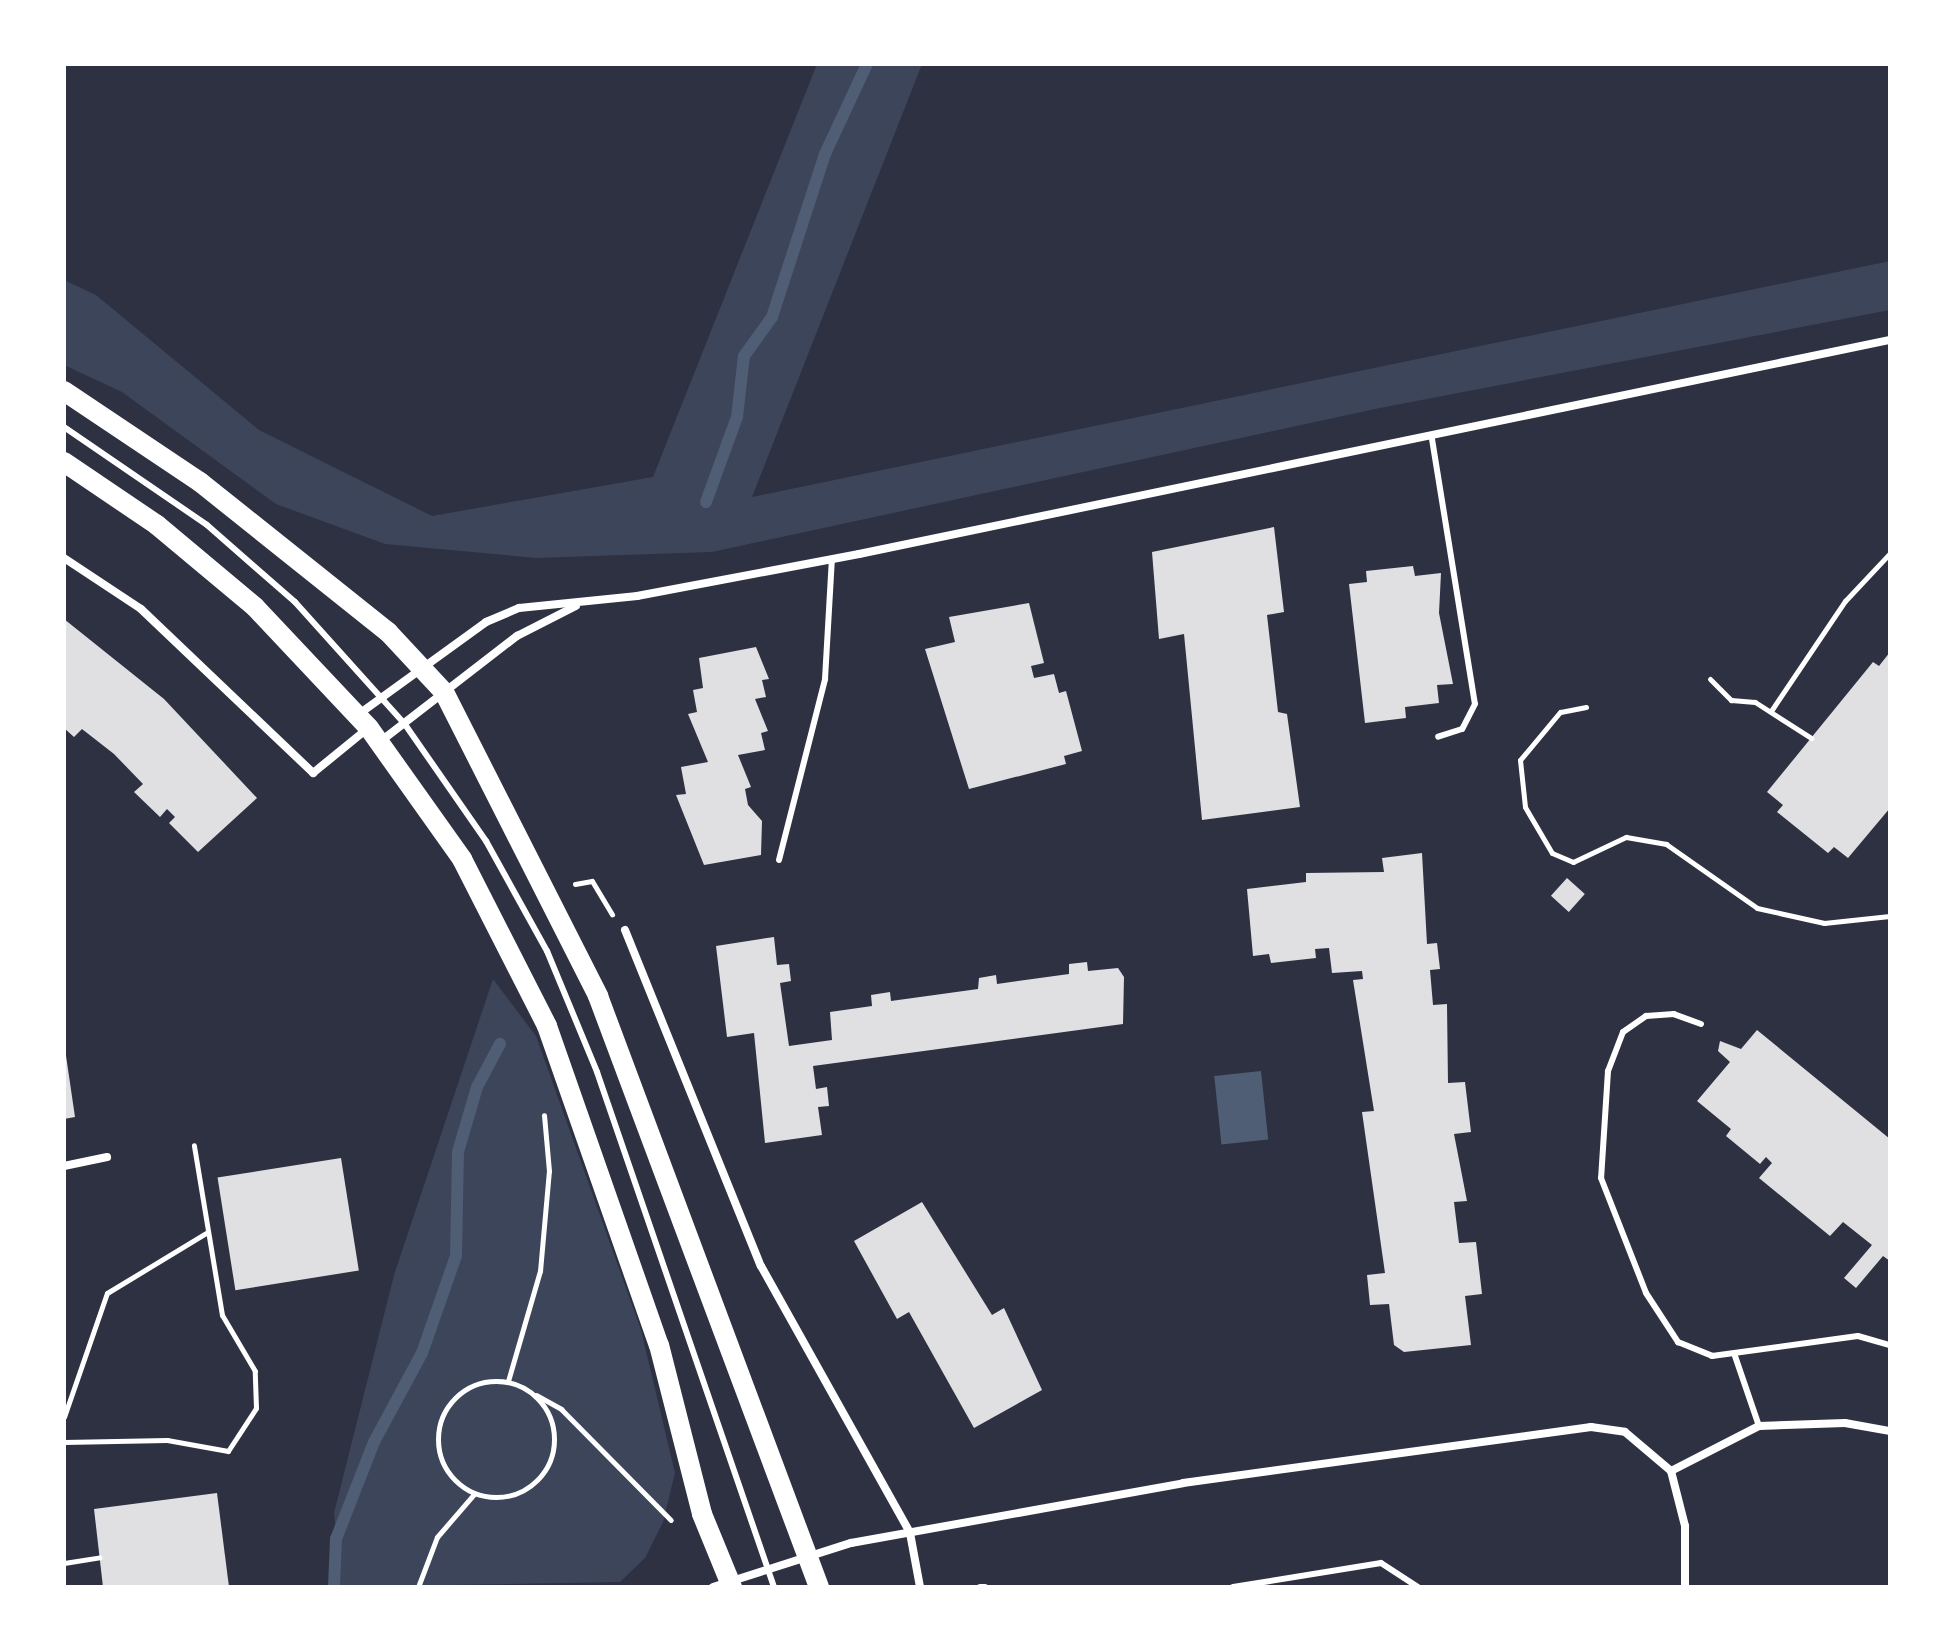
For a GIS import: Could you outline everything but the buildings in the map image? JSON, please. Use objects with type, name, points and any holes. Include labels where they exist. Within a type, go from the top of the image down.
[{"type":"main road","points":[[64,391],[200,482],[424,667],[444,692],[598,996],[819,1587]]},
{"type":"main road","points":[[64,462],[157,525],[244,598],[369,728],[462,859],[547,1026],[659,1345],[702,1514],[725,1585]]},
{"type":"street","points":[[64,558],[141,609],[313,773],[369,728],[383,697],[506,612],[580,604],[832,559],[1432,439],[1890,340]]},
{"type":"street","points":[[369,728],[404,723],[524,631],[580,604]]},
{"type":"street","points":[[625,930],[761,1266],[910,1533],[920,1587]]},
{"type":"street","points":[[64,1166],[107,1157]]},
{"type":"street","points":[[1671,1471],[1759,1426],[1845,1423],[1890,1431]]},
{"type":"street","points":[[725,1585],[805,1552],[1183,1483],[1591,1427],[1625,1432],[1671,1471],[1685,1526],[1685,1587]]},
{"type":"lane","points":[[64,427],[239,551],[383,697],[404,723],[519,895],[572,1007],[690,1326],[774,1587]]},
{"type":"lane","points":[[1432,439],[1475,704],[1462,729],[1438,737]]},
{"type":"lane","points":[[779,860],[825,679],[832,559]]},
{"type":"lane","points":[[1701,1024],[1674,1014],[1646,1016],[1623,1032],[1606,1085],[1601,1178],[1646,1293],[1678,1342],[1735,1356],[1858,1336],[1890,1345]]},
{"type":"lane","points":[[1735,1356],[1759,1426]]},
{"type":"lane","points":[[1233,1587],[1381,1563],[1418,1587]]},
{"type":"path","points":[[1771,711],[1836,612],[1890,553]]},
{"type":"path","points":[[1710,679],[1731,700],[1771,711],[1811,738]]},
{"type":"path","points":[[1586,707],[1560,712],[1520,760],[1525,807],[1552,853],[1573,862],[1626,837],[1666,844],[1757,908],[1824,923],[1890,916]]},
{"type":"path","points":[[575,884],[592,881],[625,930]]},
{"type":"path","points":[[508,1381],[540,1271],[549,1171],[543,1108]]},
{"type":"path","points":[[64,1442],[109,1438],[237,1446],[260,1389],[222,1315],[206,1233],[194,1145]]},
{"type":"path","points":[[64,1417],[107,1293],[206,1233]]},
{"type":"path","points":[[532,1393],[548,1412],[551,1457],[518,1493],[474,1494],[447,1472],[436,1438],[442,1414],[476,1383],[508,1381],[532,1393],[561,1409],[675,1524]]},
{"type":"path","points":[[418,1587],[437,1537],[474,1494]]},
{"type":"path","points":[[64,1563],[100,1557]]},
{"type":"shaded area","points":[[817,64],[922,64],[752,497],[1890,261],[1890,310],[1380,408],[712,552],[536,558],[385,544],[276,504],[122,392],[64,365],[64,280],[96,295],[259,430],[432,516],[653,477]]},
{"type":"shaded area","points":[[493,979],[536,1036],[641,1330],[675,1473],[663,1522],[645,1558],[620,1582],[340,1587],[334,1513],[394,1275]]},
{"type":"shaded area","points":[[1261,1071],[1268,1140],[1221,1145],[1214,1076]]},
{"type":"waterway","points":[[706,502],[737,417],[744,356],[772,317],[825,154],[867,64]]},
{"type":"waterway","points":[[334,1587],[336,1539],[374,1442],[422,1353],[456,1256],[458,1152],[477,1087],[500,1044]]}]
